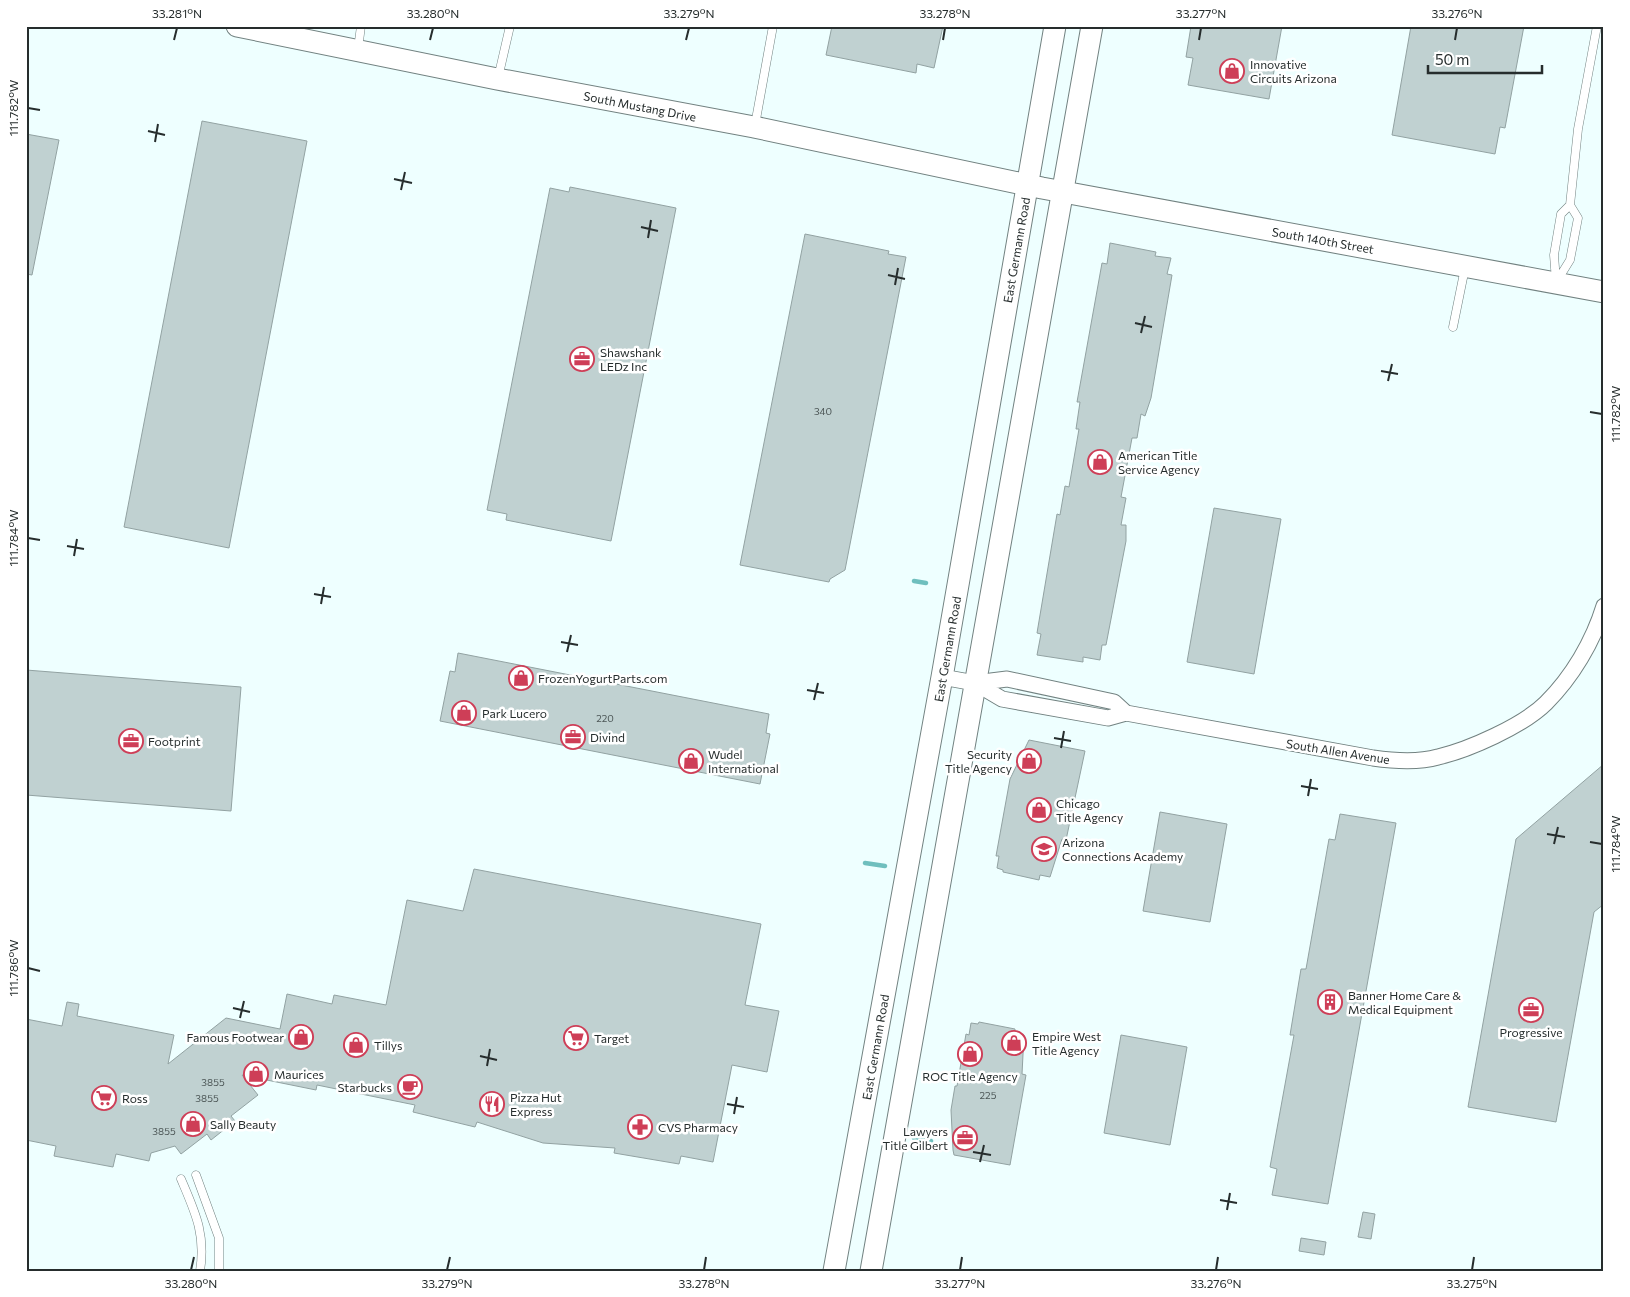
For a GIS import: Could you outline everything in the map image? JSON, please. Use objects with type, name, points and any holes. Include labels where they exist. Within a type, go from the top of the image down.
[{"type":"main road","name":"South Mustang Drive","points":[[237,26],[497,80],[754,127],[1044,189]]},
{"type":"main road","name":"East Germann Road","points":[[871,1271],[975,683],[1044,189],[1055,26]]},
{"type":"main road","name":"East Germann Road","points":[[834,1271],[942,677],[1044,189],[1092,26]]},
{"type":"main road","name":"South 140th Street","points":[[1044,189],[1604,292]]},
{"type":"street","name":"South Allen Avenue","points":[[975,683],[1002,699],[1108,718],[1126,712],[1373,758],[1406,760],[1437,758],[1478,743],[1514,725],[1544,705],[1566,680],[1582,656],[1604,606]]},
{"type":"street","name":"South Allen Avenue","points":[[942,677],[975,683],[1007,679],[1114,702],[1126,712]]},
{"type":"lane","points":[[358,52],[361,26]]},
{"type":"lane","points":[[497,80],[510,26]]},
{"type":"lane","points":[[754,127],[773,26]]},
{"type":"lane","points":[[1556,283],[1570,260],[1578,218],[1570,205],[1578,129],[1597,26]]},
{"type":"lane","points":[[1556,283],[1554,255],[1561,214],[1570,205]]},
{"type":"lane","points":[[1453,327],[1466,266]]},
{"type":"lane","points":[[196,1175],[219,1238],[219,1271]]},
{"type":"lane","points":[[181,1179],[201,1230],[203,1250],[200,1271]]},
{"type":"building","points":[[832,26],[943,26],[934,68],[917,64],[916,73],[826,55]]},
{"type":"building","name":"Innovative Circuits Arizona","points":[[1191,26],[1282,26],[1269,99],[1188,85],[1193,58],[1186,57]]},
{"type":"building","points":[[1411,26],[1524,26],[1505,128],[1500,127],[1495,154],[1392,135]]},
{"type":"building","points":[[202,121],[307,141],[229,548],[124,527]]},
{"type":"building","points":[[26,134],[59,140],[32,275],[26,274]]},
{"type":"building","name":"Shawshank LEDz Inc","points":[[570,187],[676,208],[611,541],[506,520],[507,514],[487,510],[550,188],[569,192]]},
{"type":"building","points":[[805,234],[889,251],[888,254],[906,257],[845,570],[830,579],[829,582],[740,565]]},
{"type":"building","name":"American Title Service Agency","points":[[1110,243],[1156,252],[1155,256],[1171,258],[1167,274],[1172,275],[1151,398],[1145,416],[1141,414],[1137,438],[1132,438],[1121,497],[1126,498],[1121,525],[1126,525],[1126,541],[1106,645],[1102,645],[1100,660],[1083,657],[1083,662],[1037,655],[1041,634],[1037,633],[1057,514],[1060,515],[1065,486],[1069,487],[1079,429],[1076,429],[1080,402],[1077,402],[1102,263],[1107,264]]},
{"type":"building","points":[[1214,508],[1281,519],[1254,674],[1187,662]]},
{"type":"building","points":[[458,653],[769,714],[766,733],[770,734],[760,784],[440,721],[450,671],[455,672]]},
{"type":"building","name":"Footprint","points":[[26,670],[241,687],[231,811],[26,795]]},
{"type":"building","points":[[1029,740],[1085,751],[1066,840],[1062,839],[1050,877],[1040,875],[1039,880],[1003,872],[1003,870],[997,868],[999,856],[996,856],[1010,779]]},
{"type":"building","name":"Progressive","points":[[1604,764],[1604,904],[1594,912],[1556,1122],[1468,1107],[1516,839]]},
{"type":"building","points":[[1160,812],[1227,824],[1210,922],[1143,911]]},
{"type":"building","name":"Banner Home Care & Medical Equipment","points":[[1340,814],[1396,823],[1328,1204],[1272,1195],[1277,1169],[1270,1167],[1294,1035],[1290,1035],[1301,969],[1306,969],[1329,839],[1335,840]]},
{"type":"building","name":"Target","points":[[474,869],[761,924],[745,1005],[779,1011],[767,1072],[732,1065],[713,1162],[681,1156],[679,1164],[614,1153],[615,1148],[543,1143],[477,1122],[475,1127],[413,1112],[415,1105],[317,1085],[316,1090],[242,1075],[258,1095],[231,1116],[235,1121],[211,1140],[207,1134],[181,1154],[175,1146],[151,1153],[149,1161],[116,1154],[113,1167],[54,1156],[56,1146],[26,1140],[26,1019],[62,1026],[67,1002],[79,1004],[77,1016],[174,1035],[168,1064],[226,1018],[280,1029],[287,994],[332,1004],[334,995],[386,1005],[407,900],[463,911]]},
{"type":"building","points":[[979,1022],[1015,1029],[1015,1033],[1024,1035],[1022,1074],[1026,1075],[1010,1165],[954,1155],[951,1110],[955,1086],[957,1086],[966,1034],[969,1035],[971,1023],[978,1024]]},
{"type":"building","points":[[1121,1035],[1187,1047],[1170,1145],[1104,1133]]},
{"type":"building","points":[[1363,1212],[1375,1214],[1371,1239],[1358,1237]]},
{"type":"building","points":[[1301,1238],[1326,1242],[1324,1255],[1299,1251]]},
{"type":"waterway","points":[[914,581],[926,583]]},
{"type":"waterway","points":[[865,863],[885,866]]},
{"type":"waterway","points":[[914,1138],[931,1141]]},
{"type":"place","name":"Innovative Circuits Arizona","points":[[1232,71]]},
{"type":"place","name":"Shawshank LEDz Inc","points":[[582,359]]},
{"type":"place","name":"American Title Service Agency","points":[[1100,462]]},
{"type":"place","name":"FrozenYogurtParts.com","points":[[521,678]]},
{"type":"place","name":"Park Lucero","points":[[464,713]]},
{"type":"place","name":"Divind","points":[[573,737]]},
{"type":"place","name":"Footprint","points":[[131,741]]},
{"type":"place","name":"Wudel International","points":[[691,761]]},
{"type":"place","name":"Security Title Agency","points":[[1029,761]]},
{"type":"place","name":"Chicago Title Agency","points":[[1039,810]]},
{"type":"place","name":"Arizona Connections Academy","points":[[1044,849]]},
{"type":"place","name":"Banner Home Care & Medical Equipment","points":[[1330,1002]]},
{"type":"place","name":"Progressive","points":[[1531,1010]]},
{"type":"place","name":"Famous Footwear","points":[[301,1037]]},
{"type":"place","name":"Target","points":[[576,1038]]},
{"type":"place","name":"Empire West Title Agency","points":[[1014,1043]]},
{"type":"place","name":"Tillys","points":[[356,1045]]},
{"type":"place","name":"ROC Title Agency","points":[[970,1054]]},
{"type":"place","name":"Maurices","points":[[256,1074]]},
{"type":"place","name":"Starbucks","points":[[410,1087]]},
{"type":"place","name":"Ross","points":[[104,1098]]},
{"type":"place","name":"Pizza Hut Express","points":[[492,1104]]},
{"type":"place","name":"Sally Beauty","points":[[193,1124]]},
{"type":"place","name":"CVS Pharmacy","points":[[640,1127]]},
{"type":"place","name":"Lawyers Title Gilbert","points":[[965,1138]]}]
